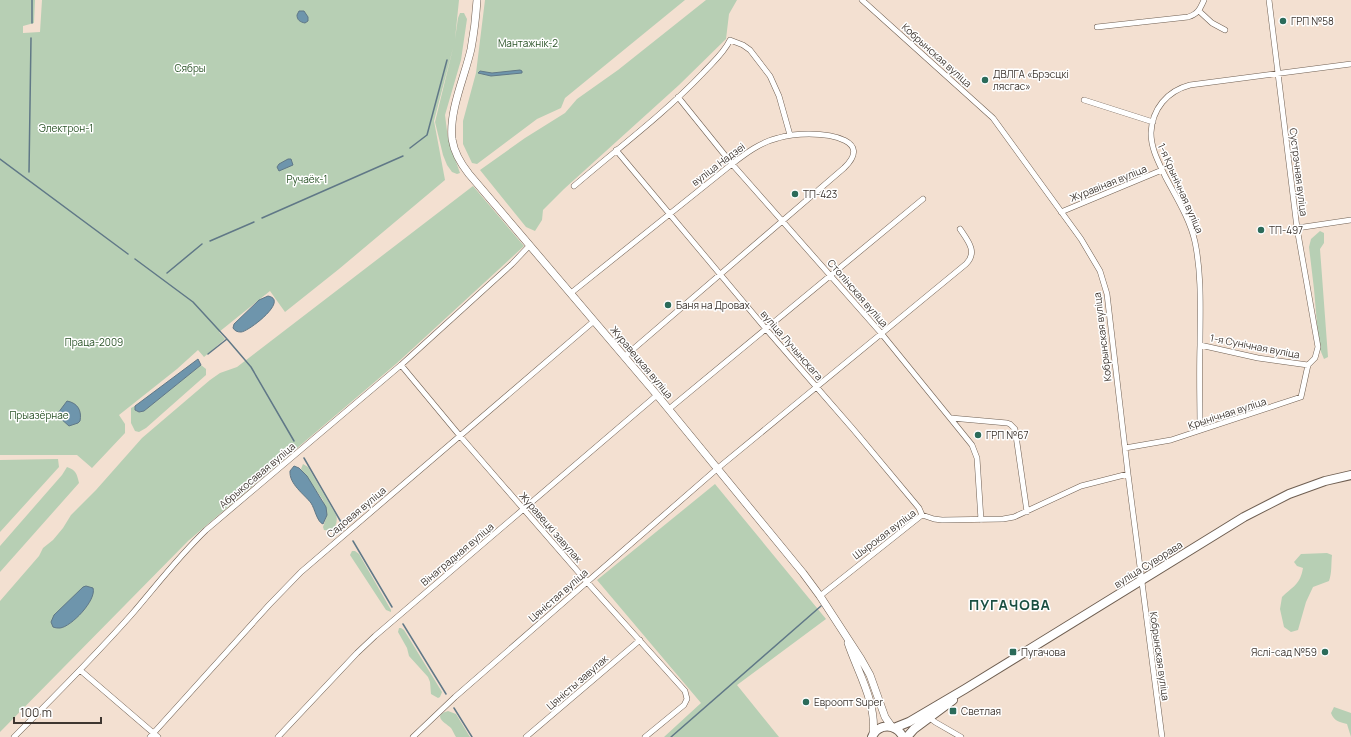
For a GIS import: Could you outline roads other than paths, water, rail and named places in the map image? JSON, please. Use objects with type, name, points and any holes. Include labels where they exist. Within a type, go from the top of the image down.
[{"type":"main road","name":"вуліца Суворава","points":[[872,736],[881,727],[893,727],[905,724],[965,689],[1142,582],[1244,517],[1289,494],[1325,481],[1351,475]]},
{"type":"main road","name":"вуліца Суворава","points":[[906,737],[965,689]]},
{"type":"main road","points":[[893,727],[898,730],[902,737]]},
{"type":"street","name":"Журавецкая вуліца","points":[[477,0],[471,49],[458,96],[452,131],[454,146],[461,164],[669,409],[797,565],[820,596],[861,659],[870,675],[883,711],[893,727]]},
{"type":"street","name":"Кобрынская вуліца","points":[[862,0],[993,118],[1081,239],[1100,271],[1107,294],[1128,474],[1162,737]]},
{"type":"street","points":[[1097,27],[1188,17],[1199,11],[1204,0]]},
{"type":"street","name":"Сустрэчная вуліца","points":[[1269,0],[1297,228],[1318,347],[1315,358],[1308,365]]},
{"type":"street","points":[[1199,11],[1212,23],[1226,30]]},
{"type":"street","points":[[574,186],[678,97],[708,68],[730,40],[743,45],[750,50],[770,76],[779,96],[790,135]]},
{"type":"street","name":"1-я Крынічная вуліца","points":[[1200,430],[1200,297],[1195,243],[1186,216],[1154,152],[1152,141],[1153,122],[1158,109],[1165,98],[1170,94],[1182,87],[1197,83],[1351,64]]},
{"type":"street","name":"Столінская вуліца","points":[[678,97],[732,164],[784,221],[881,334],[972,445],[976,453],[981,520]]},
{"type":"street","points":[[1084,100],[1153,122]]},
{"type":"street","name":"вуліца Надзеі","points":[[571,293],[732,164],[760,145],[771,140],[790,135],[814,134],[842,138],[851,144],[854,152],[851,160],[844,168],[784,221]]},
{"type":"street","name":"вуліца Лучынскага","points":[[616,150],[719,274],[891,474],[919,508],[922,515]]},
{"type":"street","name":"Журавіная вуліца","points":[[1061,212],[1162,170]]},
{"type":"street","points":[[669,409],[923,199]]},
{"type":"street","points":[[1297,228],[1351,220]]},
{"type":"street","points":[[624,357],[719,274],[784,221]]},
{"type":"street","name":"Цяністая вуліца","points":[[413,737],[455,697],[718,468],[968,262],[972,250],[960,229]]},
{"type":"street","name":"Абрыкосавая вуліца","points":[[14,737],[80,670],[132,614],[191,544],[401,365],[512,264],[530,245]]},
{"type":"street","name":"Садовая вуліца","points":[[154,736],[268,605],[301,572],[594,321]]},
{"type":"street","name":"1-я Сунічная вуліца","points":[[1200,345],[1258,358],[1308,365]]},
{"type":"street","name":"Журавецкі завулак","points":[[401,365],[460,436],[587,582],[683,688],[687,699],[682,708],[645,737]]},
{"type":"street","name":"Крынічная вуліца","points":[[1125,448],[1171,440],[1301,397],[1308,365]]},
{"type":"street","name":"Вінаградная вуліца","points":[[278,737],[371,640],[657,395]]},
{"type":"street","points":[[951,418],[1007,423],[1015,429],[1027,512]]},
{"type":"street","name":"Шырокая вуліца","points":[[820,596],[922,515],[938,520],[981,520],[1019,516],[1081,486],[1128,474]]},
{"type":"street","name":"Журавецкая вуліца","points":[[844,634],[871,706],[874,718],[872,736]]},
{"type":"street","name":"Цяністы завулак","points":[[526,737],[640,640]]},
{"type":"street","points":[[80,670],[154,736]]},
{"type":"street","points":[[930,718],[961,737]]},
{"type":"water","points":[[299,11],[304,11],[308,17],[308,21],[305,23],[299,20],[297,15]]},
{"type":"water","points":[[520,70],[522,73],[491,76],[478,73],[480,71],[492,73]]},
{"type":"water","points":[[291,159],[293,165],[279,171],[277,167],[279,164]]},
{"type":"water","points":[[268,296],[273,299],[274,303],[265,316],[245,331],[236,331],[233,328],[234,324],[259,300]]},
{"type":"water","points":[[198,359],[201,365],[144,411],[139,412],[135,410],[135,406]]},
{"type":"water","points":[[67,401],[74,404],[80,411],[80,421],[69,426],[60,418],[58,413]]},
{"type":"water","points":[[294,466],[299,468],[307,476],[326,507],[327,515],[323,524],[318,518],[311,503],[294,484],[290,476],[290,471]]},
{"type":"water","points":[[86,586],[93,588],[91,599],[87,606],[70,623],[60,628],[53,627],[51,622],[54,615],[83,587]]},
{"type":"waterway","points":[[32,0],[32,23]]},
{"type":"waterway","points":[[29,172],[31,38]]},
{"type":"waterway","points":[[410,148],[427,135],[447,60]]},
{"type":"waterway","points":[[262,218],[403,156]]},
{"type":"waterway","points":[[0,159],[128,254]]},
{"type":"waterway","points":[[210,241],[254,222]]},
{"type":"waterway","points":[[167,273],[202,244]]},
{"type":"waterway","points":[[135,259],[193,302],[227,339],[251,367],[294,441]]},
{"type":"waterway","points":[[208,354],[227,339]]},
{"type":"waterway","points":[[304,458],[341,522]]},
{"type":"waterway","points":[[353,541],[392,607]]},
{"type":"waterway","points":[[671,737],[821,606]]},
{"type":"waterway","points":[[403,624],[446,694]]},
{"type":"waterway","points":[[454,708],[472,737]]},
{"type":"place","name":"ГРП №58","points":[[1283,21]]},
{"type":"place","name":"ДВЛГА «Брэсцкі лясгас»","points":[[985,80]]},
{"type":"place","name":"ТП-423","points":[[795,194]]},
{"type":"place","name":"ТП-497","points":[[1261,230]]},
{"type":"place","name":"Баня на Дровах","points":[[668,305]]},
{"type":"place","name":"ГРП №67","points":[[978,435]]},
{"type":"place","name":"Пугачова","points":[[1013,652]]},
{"type":"place","name":"Яслі-сад №59","points":[[1325,652]]},
{"type":"place","name":"Евроопт Super","points":[[806,702]]},
{"type":"place","name":"Светлая","points":[[953,711]]},
{"type":"district","name":"ПУГАЧОВА","points":[[1010,605]]},
{"type":"park label","name":"Мантажнік-2","points":[[528,43]]},
{"type":"park label","name":"Сябры","points":[[190,68]]},
{"type":"park label","name":"Электрон-1","points":[[66,128]]},
{"type":"park label","name":"Ручаёк-1","points":[[307,179]]},
{"type":"park label","name":"Праца-2009","points":[[94,342]]},
{"type":"park label","name":"Прыазёрнае","points":[[39,415]]}]
